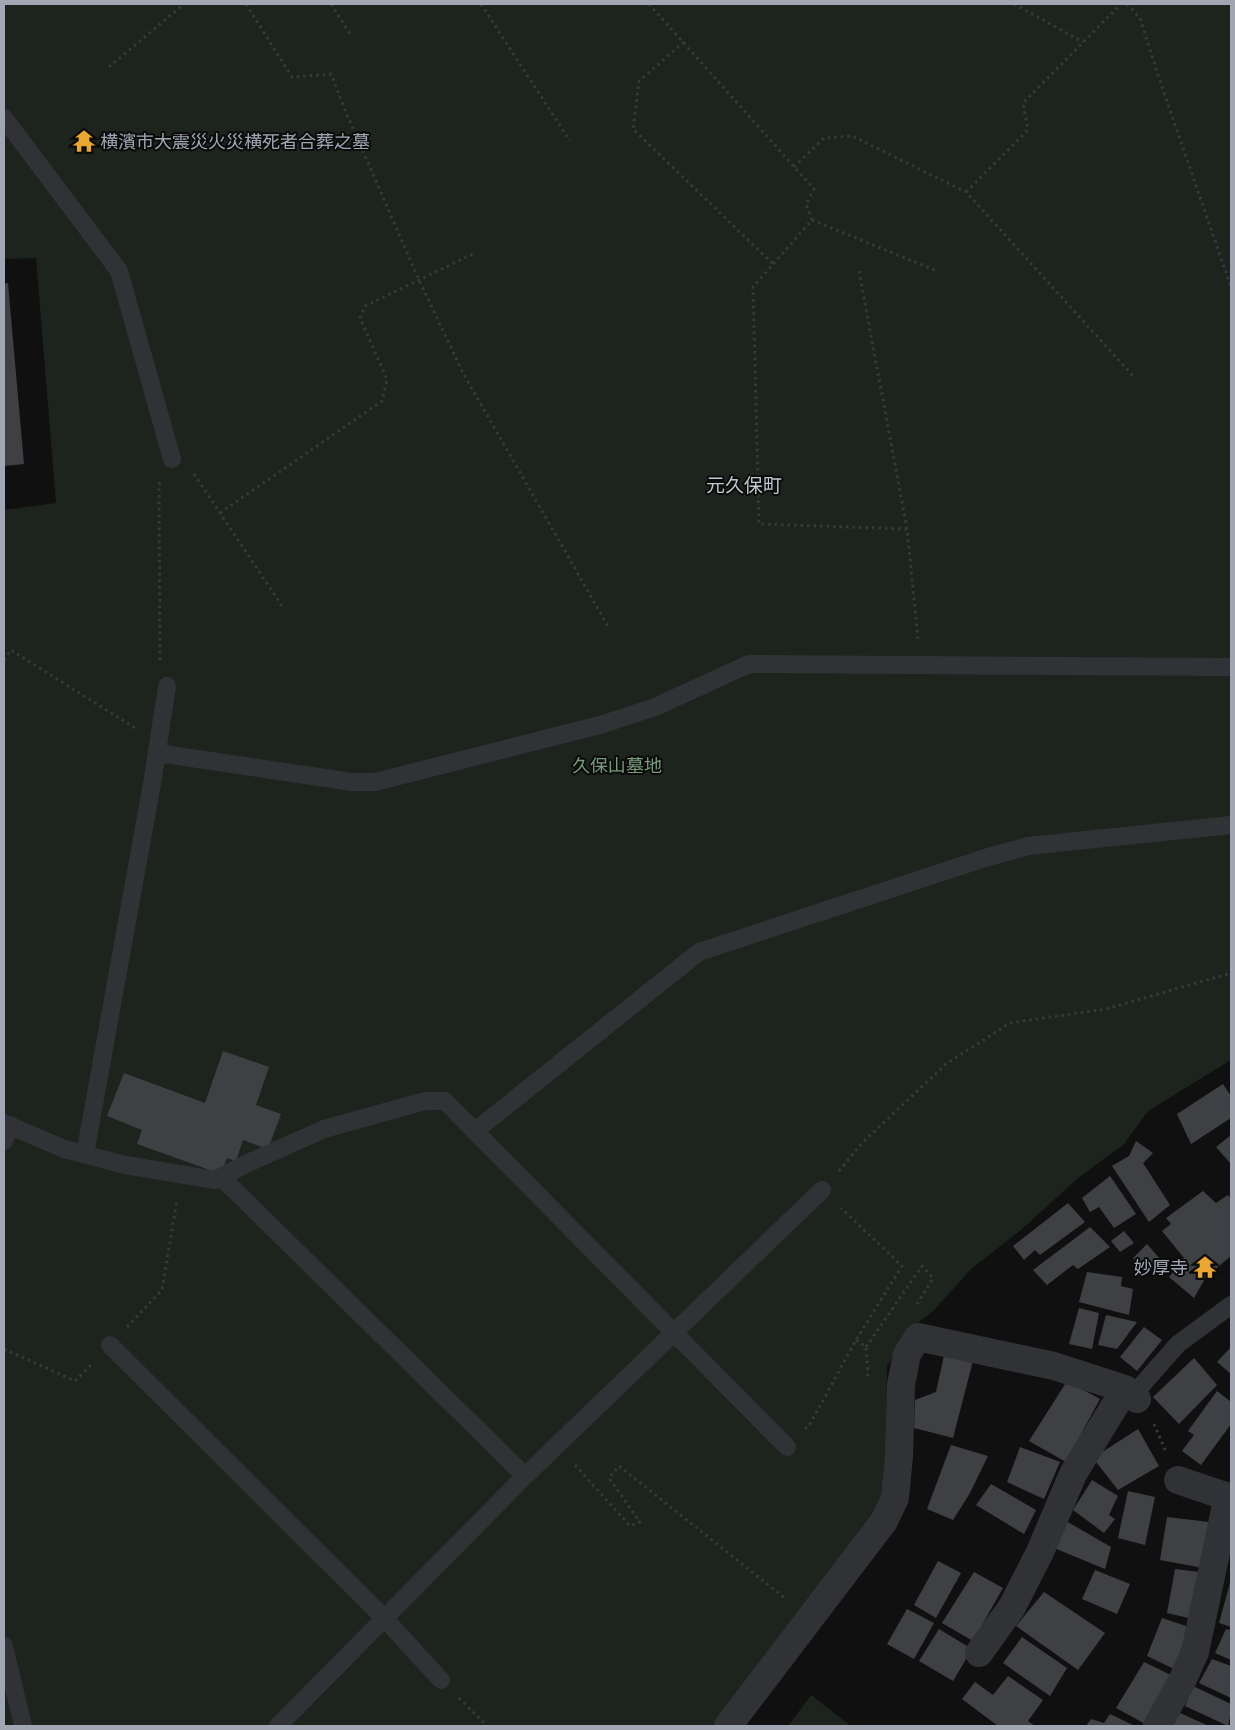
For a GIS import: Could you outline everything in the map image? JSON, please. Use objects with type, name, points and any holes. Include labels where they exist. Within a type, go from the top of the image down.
[{"type":"street","points":[[728,1726],[884,1521],[895,1498],[899,1456],[901,1385],[907,1354],[918,1337],[1054,1366],[1132,1394],[1073,1474],[1040,1552],[1012,1607],[979,1653]]},
{"type":"street","points":[[1157,1726],[1182,1682],[1195,1652],[1230,1497],[1178,1480]]},
{"type":"lane","points":[[4,118],[119,271],[172,460]]},
{"type":"lane","points":[[158,748],[352,782],[375,782],[600,725],[655,707],[749,664],[1231,667]]},
{"type":"lane","points":[[85,1154],[158,748],[167,686]]},
{"type":"lane","points":[[475,1132],[699,952],[985,858],[1028,846],[1231,825]]},
{"type":"lane","points":[[6,1130],[125,1166],[215,1180],[324,1129],[425,1101],[445,1101],[787,1447]]},
{"type":"lane","points":[[221,1177],[524,1476]]},
{"type":"lane","points":[[278,1726],[524,1476],[822,1190]]},
{"type":"lane","points":[[1132,1394],[1178,1344],[1231,1305]]},
{"type":"lane","points":[[110,1345],[384,1618],[441,1680]]},
{"type":"lane","points":[[4,1646],[23,1726]]},
{"type":"path","points":[[109,67],[184,4]]},
{"type":"path","points":[[246,4],[292,77],[331,74],[344,110],[418,280],[463,373],[609,628]]},
{"type":"path","points":[[331,4],[350,34]]},
{"type":"path","points":[[481,4],[570,141]]},
{"type":"path","points":[[649,4],[814,189],[806,204],[812,220],[937,271]]},
{"type":"path","points":[[1014,4],[1083,42]]},
{"type":"path","points":[[966,192],[1028,130],[1023,103],[1121,4]]},
{"type":"path","points":[[1127,4],[1140,18],[1160,84],[1231,287]]},
{"type":"path","points":[[684,42],[639,81],[633,129],[773,264]]},
{"type":"path","points":[[794,167],[824,138],[852,136],[966,192],[1134,377]]},
{"type":"path","points":[[812,220],[753,287],[758,524],[906,528]]},
{"type":"path","points":[[220,513],[382,401],[387,379],[360,318],[365,306],[475,253]]},
{"type":"path","points":[[859,271],[906,528],[920,665]]},
{"type":"path","points":[[167,686],[160,658],[159,485],[172,460],[196,476],[282,606]]},
{"type":"path","points":[[4,660],[11,650],[158,748]]},
{"type":"path","points":[[787,1447],[809,1426],[856,1340],[902,1266],[822,1190],[862,1143],[946,1064],[1010,1023],[1106,1009],[1231,973]]},
{"type":"path","points":[[4,1349],[75,1381],[162,1290],[181,1174]]},
{"type":"path","points":[[1132,1394],[1150,1413],[1178,1480]]},
{"type":"path","points":[[556,1445],[630,1526],[640,1522],[609,1478],[619,1466],[810,1618]]},
{"type":"path","points":[[441,1680],[487,1726]]},
{"type":"green space","name":"久保山墓地","points":[[4,4],[1231,4],[1231,1060],[1148,1111],[1124,1144],[1077,1179],[1022,1229],[971,1269],[934,1310],[909,1330],[887,1366],[886,1442],[889,1485],[876,1508],[714,1726],[4,1726],[4,510],[56,503],[36,258],[4,259]]},
{"type":"green space","points":[[811,1695],[851,1726],[788,1726]]},
{"type":"building","points":[[8,283],[24,464],[4,466],[4,284]]},
{"type":"building","points":[[223,1051],[269,1067],[256,1105],[281,1114],[268,1149],[243,1140],[236,1161],[227,1158],[221,1174],[137,1144],[142,1130],[107,1116],[124,1073],[205,1103]]},
{"type":"building","points":[[1223,1084],[1231,1096],[1231,1118],[1191,1144],[1177,1114]]},
{"type":"building","points":[[1231,1135],[1231,1164],[1216,1147]]},
{"type":"building","points":[[1136,1141],[1153,1153],[1143,1163],[1170,1205],[1149,1222],[1112,1166],[1129,1156]]},
{"type":"building","points":[[1110,1176],[1136,1214],[1114,1228],[1099,1207],[1090,1212],[1082,1198]]},
{"type":"building","points":[[1203,1191],[1216,1203],[1228,1195],[1231,1199],[1231,1256],[1206,1277],[1194,1298],[1169,1277],[1184,1258],[1162,1231],[1171,1224],[1166,1218]]},
{"type":"building","points":[[1068,1203],[1085,1222],[1040,1255],[1035,1250],[1024,1260],[1013,1246]]},
{"type":"building","points":[[1090,1227],[1110,1247],[1078,1269],[1073,1265],[1047,1285],[1033,1270]]},
{"type":"building","points":[[1124,1231],[1134,1243],[1120,1252],[1111,1241]]},
{"type":"building","points":[[1147,1244],[1161,1260],[1149,1273],[1133,1258]]},
{"type":"building","points":[[1087,1272],[1122,1277],[1121,1286],[1133,1289],[1129,1315],[1079,1302]]},
{"type":"building","points":[[1079,1308],[1099,1313],[1092,1349],[1069,1344]]},
{"type":"building","points":[[1106,1315],[1137,1322],[1117,1349],[1098,1345]]},
{"type":"building","points":[[1144,1327],[1162,1340],[1137,1371],[1120,1357]]},
{"type":"building","points":[[1231,1347],[1231,1374],[1217,1362]]},
{"type":"building","points":[[945,1351],[974,1357],[953,1438],[914,1428],[915,1400],[936,1392]]},
{"type":"building","points":[[1194,1358],[1217,1385],[1179,1424],[1153,1397]]},
{"type":"building","points":[[1067,1381],[1100,1399],[1066,1462],[1029,1441]]},
{"type":"building","points":[[1217,1391],[1231,1402],[1231,1424],[1201,1465],[1182,1451],[1194,1435],[1188,1431]]},
{"type":"building","points":[[1138,1429],[1159,1466],[1118,1490],[1093,1458]]},
{"type":"building","points":[[951,1445],[988,1456],[970,1493],[953,1520],[927,1509]]},
{"type":"building","points":[[1020,1447],[1060,1462],[1044,1499],[1007,1482]]},
{"type":"building","points":[[1092,1480],[1118,1496],[1109,1515],[1115,1519],[1104,1533],[1073,1510]]},
{"type":"building","points":[[991,1484],[1036,1510],[1024,1534],[976,1505]]},
{"type":"building","points":[[1128,1491],[1155,1497],[1145,1545],[1118,1538]]},
{"type":"building","points":[[1167,1517],[1209,1522],[1203,1568],[1160,1560]]},
{"type":"building","points":[[1066,1521],[1111,1547],[1105,1569],[1054,1548]]},
{"type":"building","points":[[938,1561],[961,1573],[936,1618],[914,1605]]},
{"type":"building","points":[[1175,1569],[1200,1572],[1193,1619],[1167,1613]]},
{"type":"building","points":[[1095,1570],[1130,1584],[1117,1614],[1082,1599]]},
{"type":"building","points":[[974,1572],[1003,1588],[973,1641],[942,1623]]},
{"type":"building","points":[[1231,1579],[1231,1627],[1219,1623]]},
{"type":"building","points":[[1044,1592],[1105,1633],[1078,1670],[1016,1626]]},
{"type":"building","points":[[907,1609],[934,1623],[914,1659],[887,1644]]},
{"type":"building","points":[[1162,1618],[1189,1627],[1174,1669],[1147,1656]]},
{"type":"building","points":[[939,1629],[972,1649],[953,1681],[919,1661]]},
{"type":"building","points":[[1226,1629],[1231,1630],[1231,1660],[1215,1653]]},
{"type":"building","points":[[1022,1637],[1067,1668],[1050,1696],[1003,1663]]},
{"type":"building","points":[[1212,1659],[1231,1666],[1231,1698],[1199,1683]]},
{"type":"building","points":[[1144,1662],[1173,1676],[1149,1726],[1116,1708]]},
{"type":"building","points":[[1008,1676],[1043,1700],[1028,1721],[1035,1726],[998,1726],[962,1699],[975,1682],[993,1695]]},
{"type":"building","points":[[1193,1686],[1231,1704],[1228,1726],[1185,1706]]},
{"type":"building","points":[[1180,1713],[1209,1726],[1172,1726]]},
{"type":"building","points":[[1110,1714],[1135,1726],[1086,1726],[1091,1719],[1104,1723]]},
{"type":"place","name":"横濱市大震災火災横死者合葬之墓","points":[[84,141]]},
{"type":"place","name":"妙厚寺","points":[[1205,1267]]},
{"type":"district","name":"元久保町","points":[[744,485]]}]
